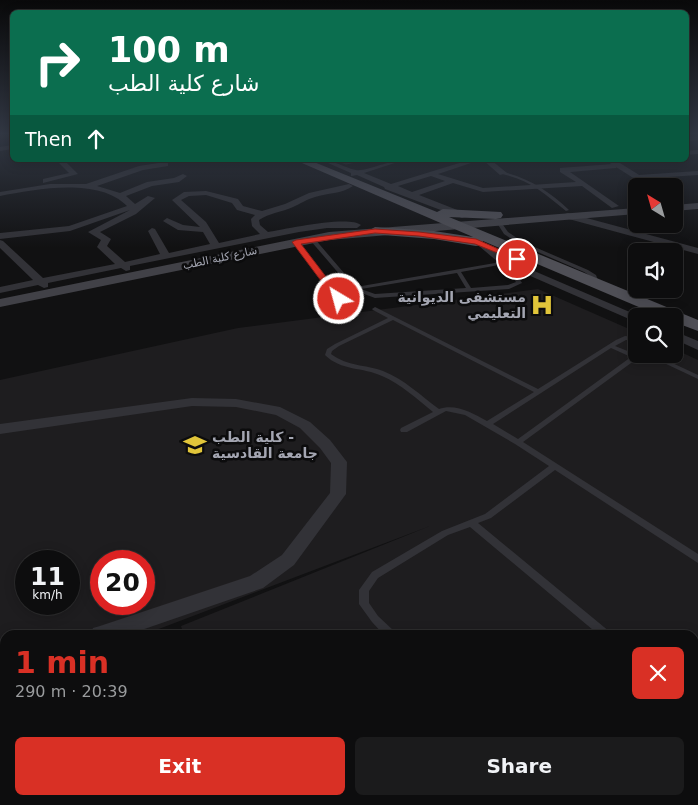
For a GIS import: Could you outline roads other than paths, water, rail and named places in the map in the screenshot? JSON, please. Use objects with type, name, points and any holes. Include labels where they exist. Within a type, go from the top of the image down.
[{"type":"main road","points":[[320,173],[345,182],[409,200],[461,220],[483,242]]},
{"type":"main road","points":[[327,173],[345,182],[389,212],[442,223],[628,209]]},
{"type":"main road","points":[[409,200],[442,223],[633,308]]},
{"type":"main road","points":[[683,202],[698,200]]},
{"type":"main road","points":[[683,204],[698,206]]},
{"type":"main road","points":[[568,213],[615,206],[628,207]]},
{"type":"main road","points":[[374,227],[389,212]]},
{"type":"main road","points":[[442,223],[461,220],[497,219]]},
{"type":"main road","points":[[483,242],[497,219]]},
{"type":"main road","name":"شارع كلية الطب","points":[[0,292],[124,266],[188,260],[424,220]]},
{"type":"main road","name":"شارع كلية الطب","points":[[0,303],[314,230],[357,225],[374,227],[442,223]]},
{"type":"main road","points":[[374,227],[483,242],[596,283],[698,326]]},
{"type":"main road","points":[[683,330],[698,336]]},
{"type":"street","points":[[24,188],[34,183],[74,174],[73,173]]},
{"type":"street","points":[[83,187],[128,173]]},
{"type":"street","points":[[267,236],[256,226],[255,219],[262,214],[288,206],[312,194],[339,190],[345,182],[357,173],[390,186],[409,200],[452,181]]},
{"type":"street","points":[[375,191],[436,173]]},
{"type":"street","points":[[567,173],[615,206]]},
{"type":"street","points":[[629,173],[638,177],[698,173]]},
{"type":"street","points":[[431,174],[484,190],[584,184]]},
{"type":"street","points":[[122,195],[150,184],[176,180],[183,176]]},
{"type":"street","points":[[103,189],[138,177]]},
{"type":"street","points":[[0,194],[24,188],[51,186],[83,187],[103,189],[122,195],[137,206]]},
{"type":"street","points":[[216,246],[203,224],[176,200],[188,194],[206,193],[235,201],[240,208],[262,214]]},
{"type":"street","points":[[151,198],[112,224],[93,232],[106,239],[102,246],[124,266],[327,225],[357,225]]},
{"type":"street","points":[[0,236],[19,232],[64,229],[122,209],[137,206]]},
{"type":"street","points":[[568,213],[691,248]]},
{"type":"street","points":[[167,221],[181,228],[207,230]]},
{"type":"street","points":[[152,231],[166,256]]},
{"type":"street","points":[[483,242],[501,260],[628,316]]},
{"type":"street","points":[[0,243],[42,283]]},
{"type":"street","points":[[683,339],[698,346]]},
{"type":"street","points":[[0,429],[192,402],[236,403],[280,411],[305,425],[325,444],[339,462],[338,494],[288,560],[256,582],[115,630]]},
{"type":"lane","points":[[503,173],[524,177],[539,187],[568,213]]},
{"type":"lane","points":[[497,219],[512,238],[586,271],[594,276],[596,283]]},
{"type":"lane","points":[[312,239],[355,289],[375,296],[384,297],[509,287],[519,283],[517,279]]},
{"type":"lane","points":[[296,242],[339,299]]},
{"type":"lane","points":[[355,289],[459,272],[497,264],[501,260]]},
{"type":"lane","points":[[459,272],[469,289]]},
{"type":"lane","points":[[375,309],[537,391]]},
{"type":"lane","points":[[393,318],[337,345],[329,350],[328,355],[352,368],[378,371],[388,376],[438,412]]},
{"type":"lane","points":[[488,424],[610,346],[628,338]]},
{"type":"lane","points":[[610,346],[628,352]]},
{"type":"lane","points":[[518,442],[628,362]]},
{"type":"lane","points":[[668,363],[698,377]]},
{"type":"lane","points":[[404,430],[446,409],[456,410],[488,424],[698,559]]},
{"type":"lane","points":[[386,630],[374,619],[364,604],[364,590],[375,575],[445,533],[488,516],[554,466]]},
{"type":"lane","points":[[472,523],[600,630]]},
{"type":"place","name":"مستشفى الديوانية التعليمي","points":[[542,305]]},
{"type":"place","name":"كلية الطب - جامعة القادسية","points":[[195,445]]}]
